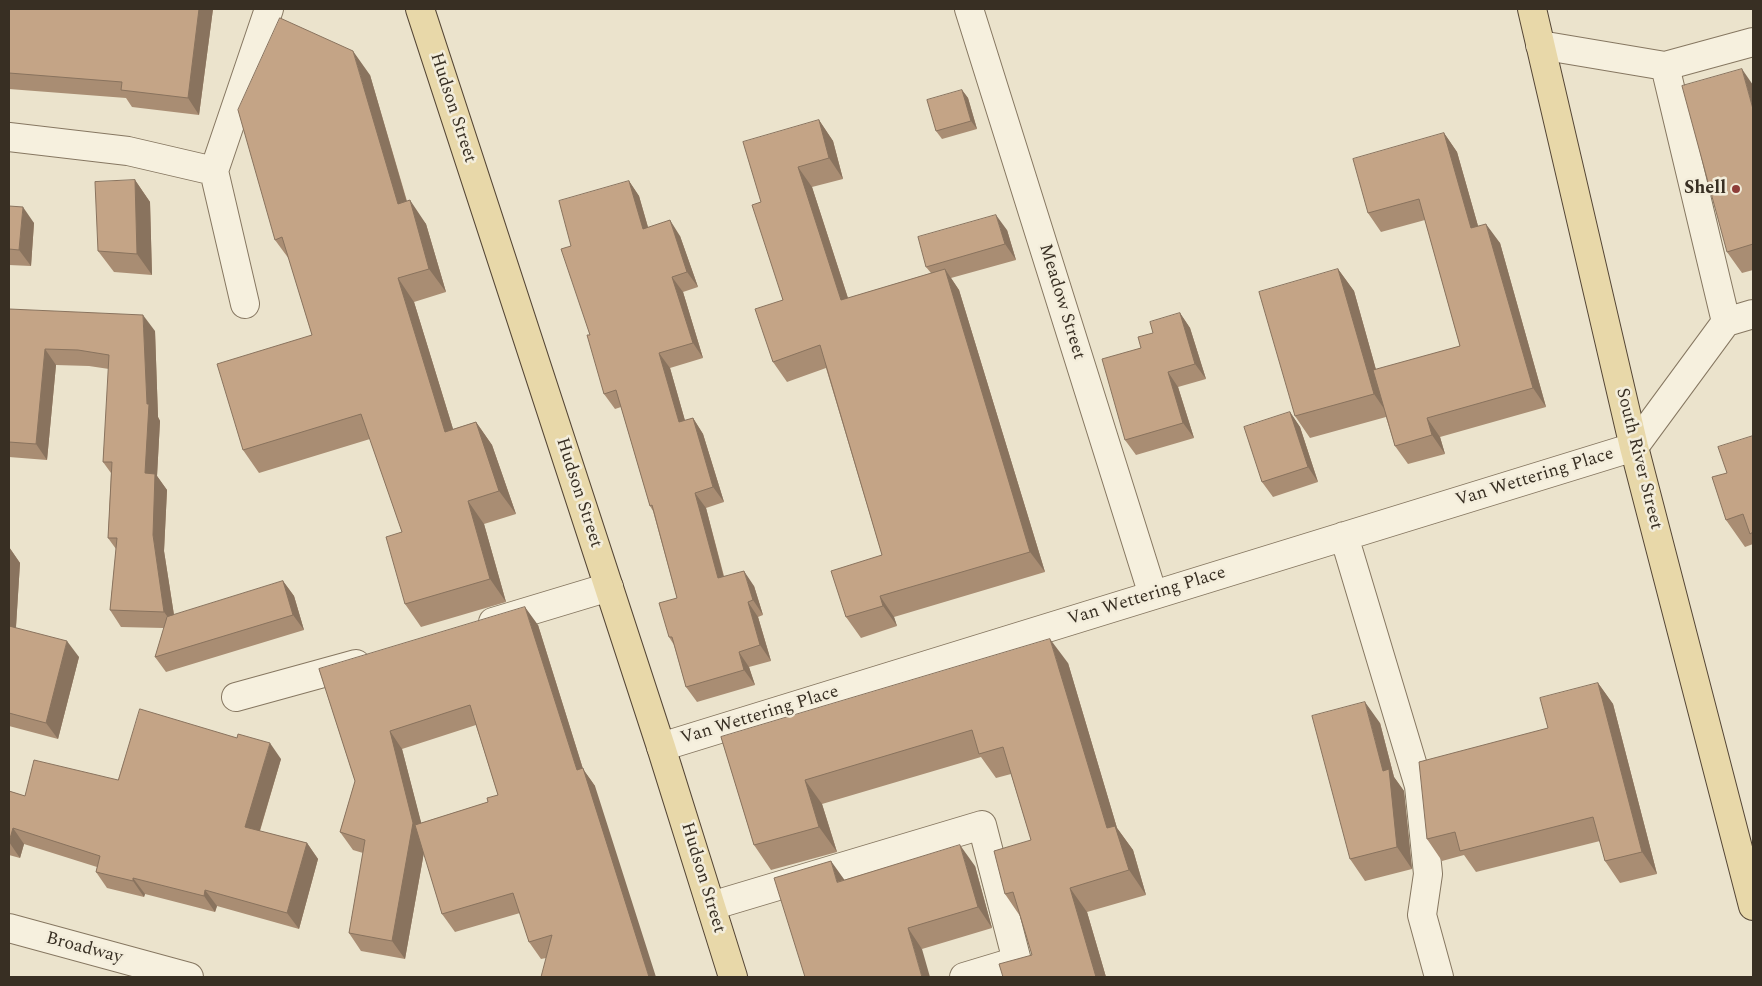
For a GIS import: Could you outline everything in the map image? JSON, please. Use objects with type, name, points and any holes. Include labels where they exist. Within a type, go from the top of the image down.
[{"type":"main road","name":"Hudson Street","points":[[420,9],[661,747],[733,977]]},
{"type":"main road","name":"South River Street","points":[[1532,9],[1634,447],[1753,906]]},
{"type":"street","points":[[245,304],[214,171],[269,9]]},
{"type":"street","name":"Meadow Street","points":[[969,9],[1153,595]]},
{"type":"street","points":[[1540,45],[1665,66],[1753,42]]},
{"type":"street","points":[[1665,66],[1726,322]]},
{"type":"street","points":[[9,137],[128,151],[214,171]]},
{"type":"street","points":[[1634,447],[1726,322],[1753,314]]},
{"type":"street","name":"Van Wettering Place","points":[[661,747],[1634,447]]},
{"type":"street","points":[[1344,536],[1419,786],[1428,874],[1422,915],[1439,977]]},
{"type":"street","points":[[468,630],[609,587]]},
{"type":"street","points":[[236,697],[384,655]]},
{"type":"street","points":[[711,906],[982,825],[1017,961],[964,977]]},
{"type":"street","name":"Broadway","points":[[9,928],[189,977]]},
{"type":"building","points":[[9,9],[199,9],[188,98],[121,90],[122,82],[9,73]]},
{"type":"building","points":[[280,18],[353,51],[398,204],[410,200],[429,269],[398,278],[445,432],[476,422],[499,491],[468,501],[490,579],[405,604],[386,537],[402,532],[361,414],[243,450],[217,364],[312,335],[282,237],[275,240],[238,110]]},
{"type":"building","name":"Shell","points":[[1742,69],[1753,109],[1753,244],[1727,252],[1682,86]]},
{"type":"building","points":[[962,90],[971,121],[936,131],[927,100]]},
{"type":"building","points":[[819,120],[829,158],[798,167],[841,300],[945,269],[1030,552],[880,596],[883,606],[846,617],[831,571],[882,555],[820,345],[773,362],[755,309],[783,300],[752,205],[761,202],[743,142]]},
{"type":"building","points":[[1444,133],[1471,228],[1486,224],[1533,388],[1427,418],[1432,435],[1395,446],[1373,370],[1460,346],[1419,199],[1368,213],[1353,159]]},
{"type":"building","points":[[135,180],[137,254],[98,251],[95,182]]},
{"type":"building","points":[[629,181],[643,229],[670,220],[687,272],[672,277],[693,343],[659,353],[679,422],[693,418],[713,487],[695,493],[718,578],[744,571],[753,600],[748,602],[760,645],[739,652],[744,670],[686,687],[672,637],[669,637],[659,603],[677,598],[652,505],[650,506],[616,390],[604,394],[587,335],[590,335],[561,249],[571,246],[559,201]]},
{"type":"building","points":[[9,206],[23,207],[19,250],[9,249]]},
{"type":"building","points":[[996,215],[1005,244],[926,267],[918,237]]},
{"type":"building","points":[[1338,269],[1374,394],[1295,416],[1259,292]]},
{"type":"building","points":[[9,309],[143,315],[147,404],[149,404],[145,473],[155,474],[153,535],[164,612],[110,610],[117,538],[108,538],[112,462],[103,462],[109,355],[78,350],[45,349],[36,444],[9,442]]},
{"type":"building","points":[[1180,313],[1195,364],[1168,372],[1183,423],[1125,440],[1102,359],[1141,348],[1138,337],[1153,333],[1150,322]]},
{"type":"building","points":[[1290,412],[1308,467],[1262,482],[1244,427]]},
{"type":"building","points":[[1753,436],[1753,532],[1750,534],[1743,514],[1726,520],[1712,477],[1727,473],[1718,447]]},
{"type":"building","points":[[283,581],[293,615],[155,657],[167,617]]},
{"type":"building","points":[[525,607],[577,770],[583,768],[649,977],[541,977],[552,935],[529,942],[513,893],[442,914],[415,825],[488,802],[487,798],[498,795],[470,705],[390,731],[413,823],[392,941],[349,933],[365,840],[340,832],[355,781],[319,669]]},
{"type":"building","points":[[9,626],[67,641],[46,723],[9,713]]},
{"type":"building","points":[[1050,639],[1107,828],[1115,826],[1129,870],[1070,888],[1096,977],[1003,977],[999,964],[1032,955],[1013,892],[1005,894],[994,851],[1031,840],[1003,747],[979,754],[972,730],[805,780],[819,827],[754,845],[721,737]]},
{"type":"building","points":[[1598,683],[1642,852],[1605,861],[1593,817],[1460,851],[1455,832],[1427,839],[1419,762],[1548,728],[1540,698]]},
{"type":"building","points":[[1365,702],[1383,771],[1389,769],[1397,847],[1350,859],[1312,716]]},
{"type":"building","points":[[140,709],[237,738],[238,734],[270,743],[245,827],[307,843],[287,913],[205,890],[204,896],[133,878],[133,881],[96,872],[100,856],[13,828],[9,842],[9,791],[25,796],[34,760],[118,780]]},
{"type":"building","points":[[960,845],[978,907],[908,928],[922,977],[805,977],[774,878],[831,861],[837,882]]},
{"type":"place","name":"Shell","points":[[1736,189]]}]
